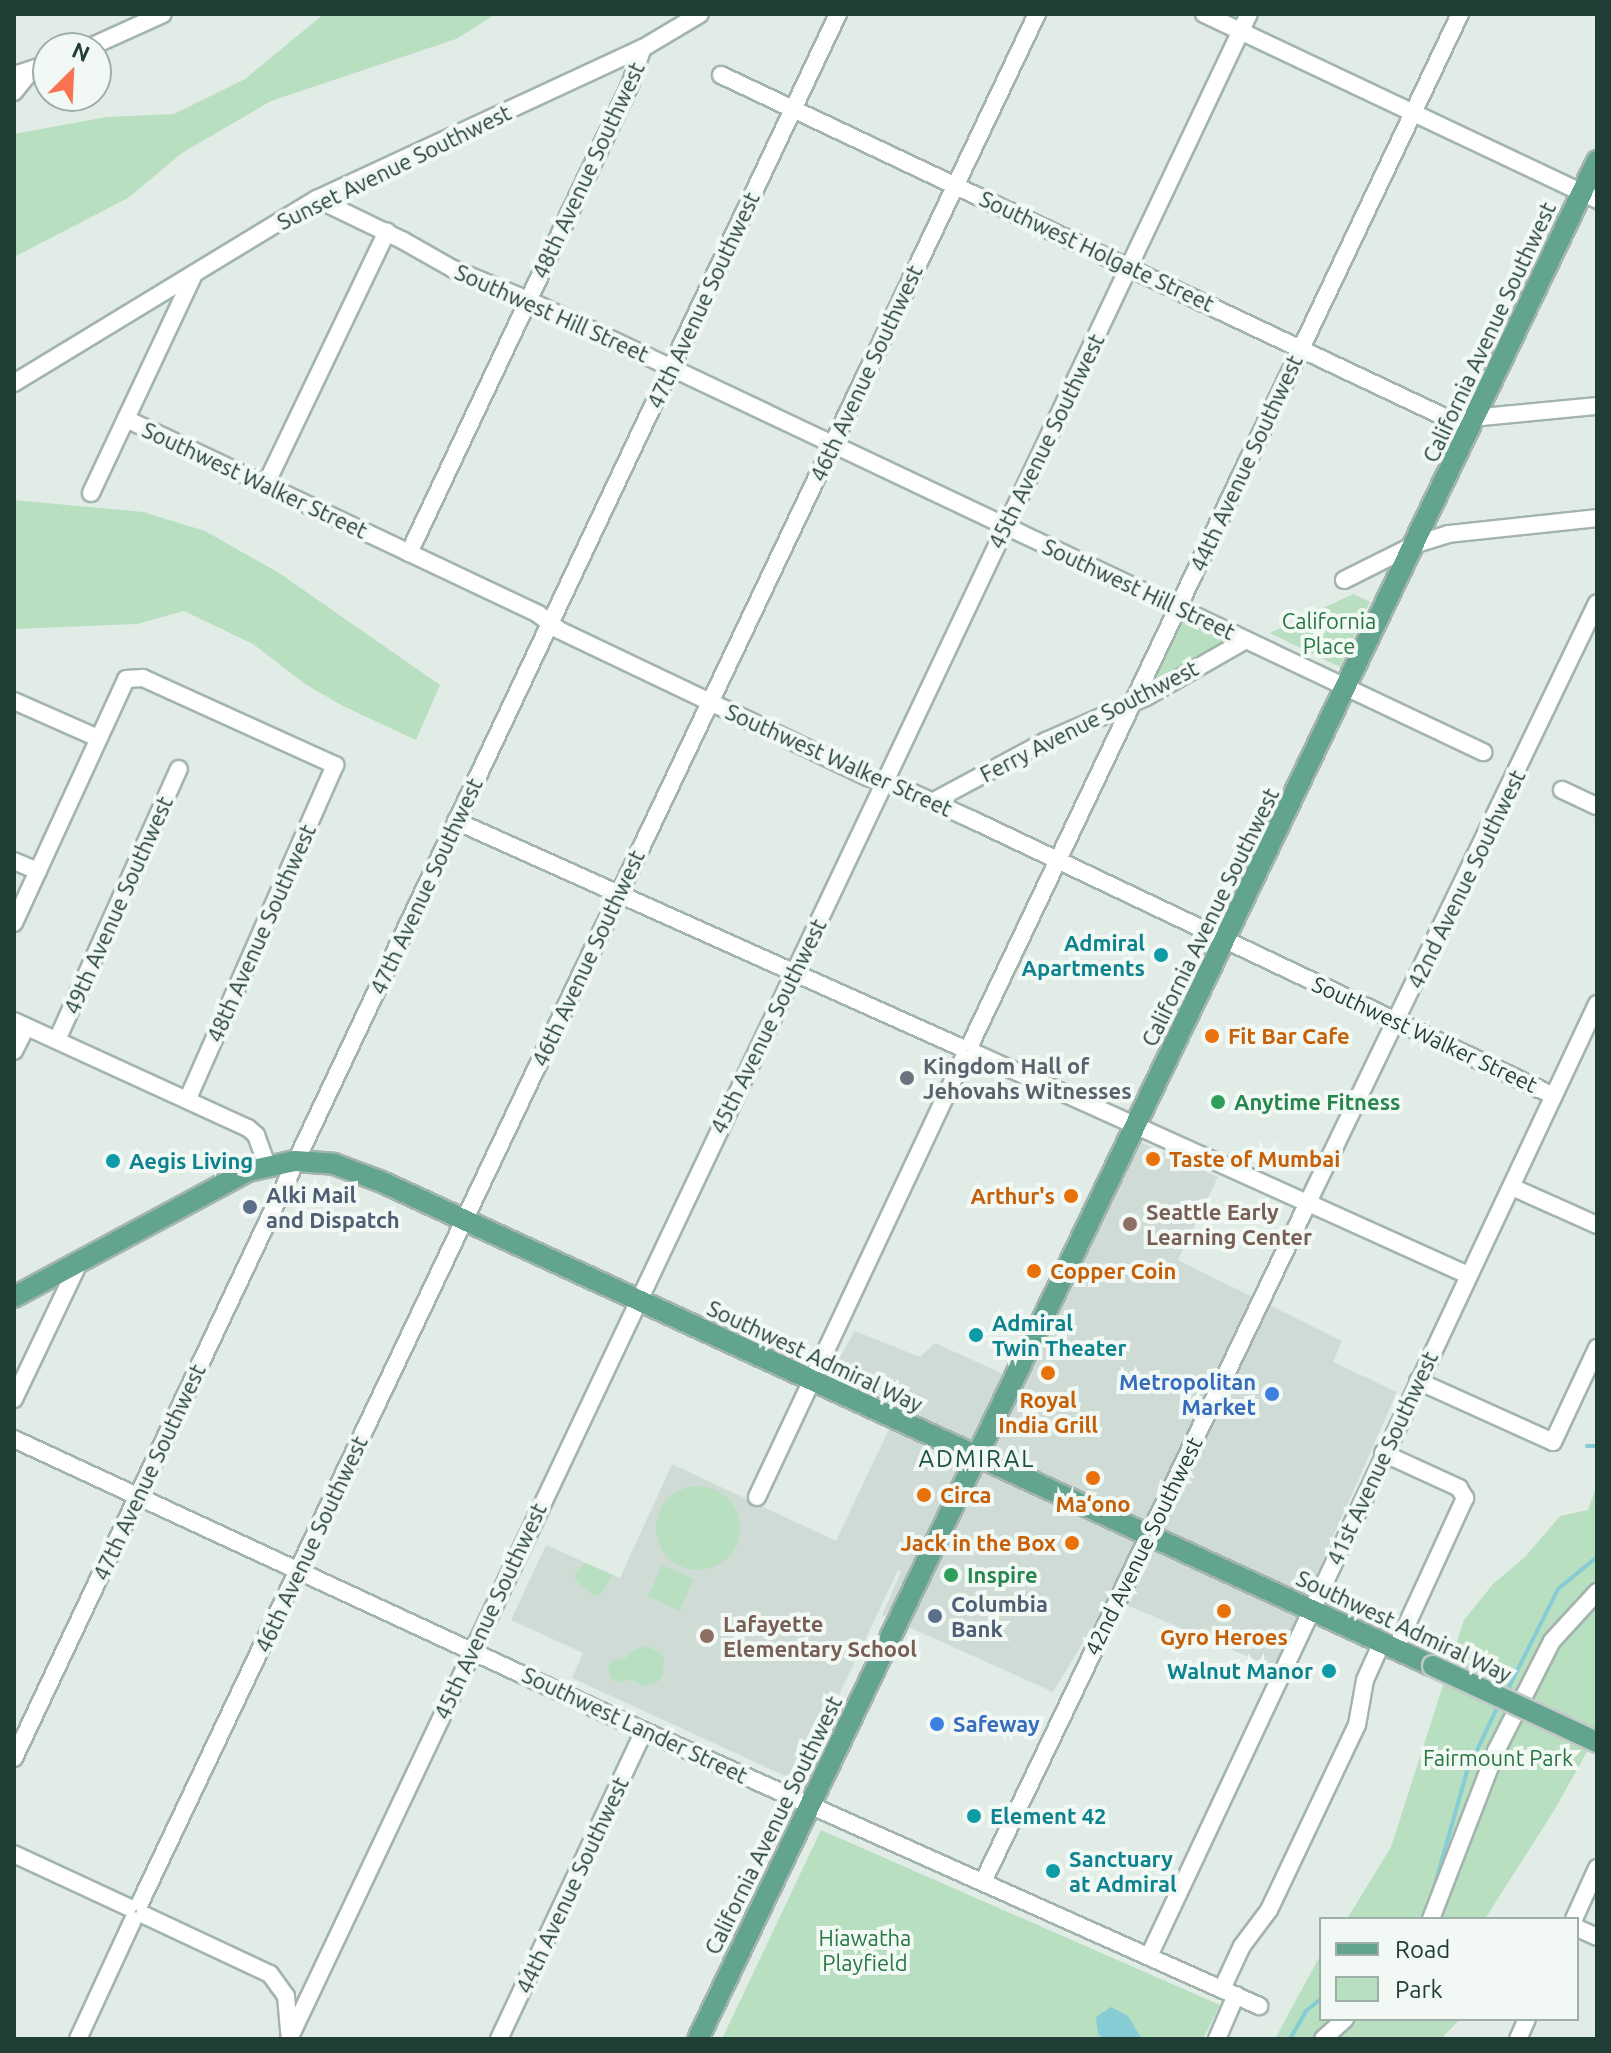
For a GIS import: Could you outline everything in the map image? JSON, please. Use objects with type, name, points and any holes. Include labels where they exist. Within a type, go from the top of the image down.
[{"type":"main road","name":"California Avenue Southwest","points":[[698,2039],[1474,419],[1589,197],[1597,161]]},
{"type":"main road","name":"Southwest Admiral Way","points":[[14,1297],[78,1265],[223,1182],[267,1165],[295,1161],[349,1169],[1597,1742]]},
{"type":"street","points":[[112,37],[163,14]]},
{"type":"street","name":"Sunset Avenue Southwest","points":[[14,383],[317,199],[643,48],[700,14]]},
{"type":"street","name":"47th Avenue Southwest","points":[[14,1758],[838,14]]},
{"type":"street","name":"46th Avenue Southwest","points":[[78,2039],[1037,14]]},
{"type":"street","points":[[1204,14],[1589,197]]},
{"type":"street","name":"45th Avenue Southwest","points":[[289,2039],[471,1649],[1249,14]]},
{"type":"street","name":"44th Avenue Southwest","points":[[757,1497],[1460,14]]},
{"type":"street","name":"48th Avenue Southwest","points":[[409,553],[630,85],[643,48]]},
{"type":"street","points":[[14,92],[32,75]]},
{"type":"street","name":"Southwest Holgate Street","points":[[721,75],[1451,420],[1597,406]]},
{"type":"street","name":"Southwest Hill Street","points":[[317,199],[387,232],[453,269],[528,300],[671,367],[1483,752]]},
{"type":"street","points":[[266,484],[387,232]]},
{"type":"street","points":[[91,493],[194,273]]},
{"type":"street","name":"Southwest Walker Street","points":[[126,419],[409,553],[711,702],[932,802],[1554,1096]]},
{"type":"street","points":[[1344,580],[1416,544],[1448,534],[1597,518]]},
{"type":"street","name":"42nd Avenue Southwest","points":[[983,1882],[1597,603]]},
{"type":"street","name":"Ferry Avenue Southwest","points":[[932,802],[1046,741],[1133,702],[1246,640]]},
{"type":"street","name":"48th Avenue Southwest","points":[[98,738],[121,685],[132,677],[143,678],[335,765],[187,1100]]},
{"type":"street","points":[[14,701],[98,738],[14,923]]},
{"type":"street","name":"49th Avenue Southwest","points":[[57,1040],[179,769]]},
{"type":"street","points":[[1562,790],[1597,806]]},
{"type":"street","points":[[456,821],[1468,1275]]},
{"type":"street","points":[[14,861],[38,871]]},
{"type":"street","name":"41st Avenue Southwest","points":[[1149,1956],[1383,1453],[1597,1004]]},
{"type":"street","points":[[14,1051],[20,1024],[57,1040],[248,1128],[256,1135],[267,1165]]},
{"type":"street","points":[[1512,1187],[1597,1225]]},
{"type":"street","points":[[14,1399],[78,1265]]},
{"type":"street","points":[[1418,1381],[1553,1442],[1597,1348]]},
{"type":"street","name":"Southwest Lander Street","points":[[14,1439],[644,1731],[1259,2006]]},
{"type":"street","points":[[1217,2039],[1242,1946],[1269,1910],[1357,1725],[1365,1680],[1389,1645],[1465,1504],[1464,1493],[1383,1453]]},
{"type":"street","points":[[1432,1917],[1496,1751],[1552,1641],[1597,1592]]},
{"type":"street","name":"44th Avenue Southwest","points":[[499,2039],[644,1731]]},
{"type":"street","points":[[14,1854],[270,1974],[286,1996],[289,2039]]},
{"type":"street","points":[[1575,1917],[1597,1868]]},
{"type":"street","points":[[1323,2039],[1343,2021]]},
{"type":"shaded area","points":[[1140,1142],[1218,1177],[1178,1260],[1342,1341],[1333,1362],[1397,1392],[1275,1668],[1110,1598],[1053,1692],[882,1615],[901,1572],[898,1570],[798,1782],[572,1678],[583,1653],[511,1620],[546,1545],[620,1578],[672,1464],[836,1541],[899,1408],[830,1374],[855,1331],[920,1357],[935,1343],[1025,1384]]},
{"type":"green space","points":[[324,14],[496,14],[456,39],[271,101],[182,153],[128,198],[14,257],[14,134],[107,117],[174,114],[245,79]]},
{"type":"green space","points":[[14,500],[143,512],[205,531],[279,573],[440,685],[416,740],[343,706],[305,684],[253,644],[184,611],[137,624],[14,629]]},
{"type":"green space","name":"California Place","points":[[1353,594],[1370,602],[1340,667],[1270,633]]},
{"type":"green space","name":"California Place","points":[[1188,619],[1231,640],[1149,686],[1178,623]]},
{"type":"green space","name":"Fairmount Park","points":[[1597,1485],[1597,1734],[1555,1809],[1486,1917],[1348,1917],[1391,1847],[1464,1620],[1493,1584],[1525,1557],[1560,1516],[1588,1510]]},
{"type":"green space","points":[[698,1486],[714,1489],[728,1498],[737,1512],[740,1528],[737,1544],[728,1558],[714,1567],[698,1570],[682,1567],[668,1558],[659,1544],[656,1528],[659,1512],[668,1498],[682,1489]]},
{"type":"green space","points":[[585,1563],[613,1575],[601,1594],[593,1595],[577,1581],[575,1574]]},
{"type":"green space","points":[[662,1565],[694,1579],[679,1611],[648,1596]]},
{"type":"green space","points":[[645,1646],[659,1652],[664,1659],[659,1681],[644,1686],[629,1679],[622,1683],[612,1679],[608,1671],[611,1661],[626,1658],[631,1651]]},
{"type":"green space","name":"Hiawatha Playfield","points":[[821,1830],[1220,2005],[1203,2039],[722,2039]]},
{"type":"green space","points":[[1319,1958],[1319,2021],[1458,2021],[1441,2039],[1275,2039]]},
{"type":"water","points":[[1111,2007],[1128,2016],[1142,2039],[1104,2039],[1098,2034],[1096,2017]]},
{"type":"waterway","points":[[1587,1446],[1597,1446]]},
{"type":"waterway","points":[[1506,1693],[1558,1589],[1597,1557]]},
{"type":"waterway","points":[[1432,1895],[1467,1771],[1499,1704]]},
{"type":"waterway","points":[[1290,2039],[1306,2011],[1319,2001]]},
{"type":"place","name":"Admiral Apartments","points":[[1161,955]]},
{"type":"place","name":"Fit Bar Cafe","points":[[1212,1036]]},
{"type":"place","name":"Kingdom Hall of Jehovahs Witnesses","points":[[907,1078]]},
{"type":"place","name":"Anytime Fitness","points":[[1218,1102]]},
{"type":"place","name":"Taste of Mumbai","points":[[1153,1159]]},
{"type":"place","name":"Aegis Living","points":[[113,1161]]},
{"type":"place","name":"Arthur's","points":[[1071,1196]]},
{"type":"place","name":"Alki Mail and Dispatch","points":[[250,1207]]},
{"type":"place","name":"Seattle Early Learning Center","points":[[1130,1224]]},
{"type":"place","name":"Copper Coin","points":[[1034,1271]]},
{"type":"place","name":"Admiral Twin Theater","points":[[976,1335]]},
{"type":"place","name":"Royal India Grill","points":[[1048,1373]]},
{"type":"place","name":"Metropolitan Market","points":[[1272,1394]]},
{"type":"place","name":"Ma‘ono","points":[[1093,1478]]},
{"type":"place","name":"Circa","points":[[924,1495]]},
{"type":"place","name":"Jack in the Box","points":[[1072,1543]]},
{"type":"place","name":"Inspire","points":[[951,1575]]},
{"type":"place","name":"Gyro Heroes","points":[[1224,1611]]},
{"type":"place","name":"Columbia Bank","points":[[935,1616]]},
{"type":"place","name":"Lafayette Elementary School","points":[[707,1636]]},
{"type":"place","name":"Walnut Manor","points":[[1329,1671]]},
{"type":"place","name":"Safeway","points":[[937,1724]]},
{"type":"place","name":"Element 42","points":[[974,1816]]},
{"type":"place","name":"Sanctuary at Admiral","points":[[1053,1871]]},
{"type":"district","name":"ADMIRAL","points":[[977,1459]]}]
